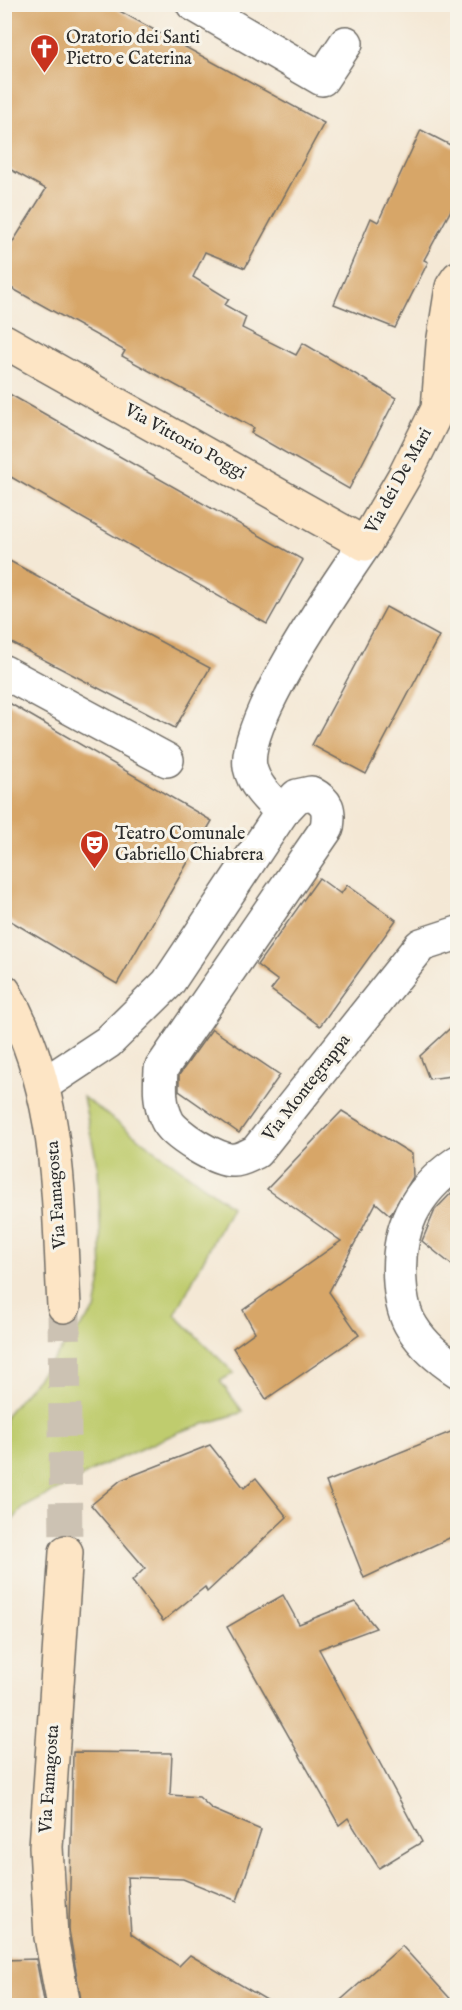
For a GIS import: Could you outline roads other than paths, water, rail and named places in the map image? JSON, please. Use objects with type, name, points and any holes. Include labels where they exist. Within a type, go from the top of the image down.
[{"type":"street","points":[[193,4],[322,79],[346,43]]},
{"type":"street","name":"Via dei De Mari","points":[[365,544],[405,475],[438,409],[443,344],[452,287],[458,278]]},
{"type":"street","name":"Via Vittorio Poggi","points":[[4,341],[365,544]]},
{"type":"street","points":[[43,1085],[108,1042],[168,983],[282,812],[259,789],[250,767],[256,730],[273,693],[327,601],[365,544]]},
{"type":"street","points":[[4,672],[167,760]]},
{"type":"street","name":"Via Montegrappa","points":[[282,812],[297,796],[311,793],[325,801],[330,811],[327,828],[161,1069],[159,1091],[167,1121],[179,1135],[213,1154],[233,1161],[256,1152],[421,945],[458,933]]},
{"type":"street","name":"Via Famagosta","points":[[4,991],[18,1014],[43,1085],[55,1140],[64,1305]]},
{"type":"street","points":[[458,1162],[436,1177],[411,1212],[398,1254],[401,1296],[410,1325],[432,1353],[458,1371]]},
{"type":"street","name":"Via Famagosta","points":[[64,2006],[51,1937],[46,1847],[66,1552]]},
{"type":"tunnel","points":[[64,1306],[66,1552]]},
{"type":"place","name":"Oratorio dei Santi Pietro e Caterina","points":[[45,74]]},
{"type":"place","name":"Teatro Comunale Gabriello Chiabrera","points":[[94,870]]}]
